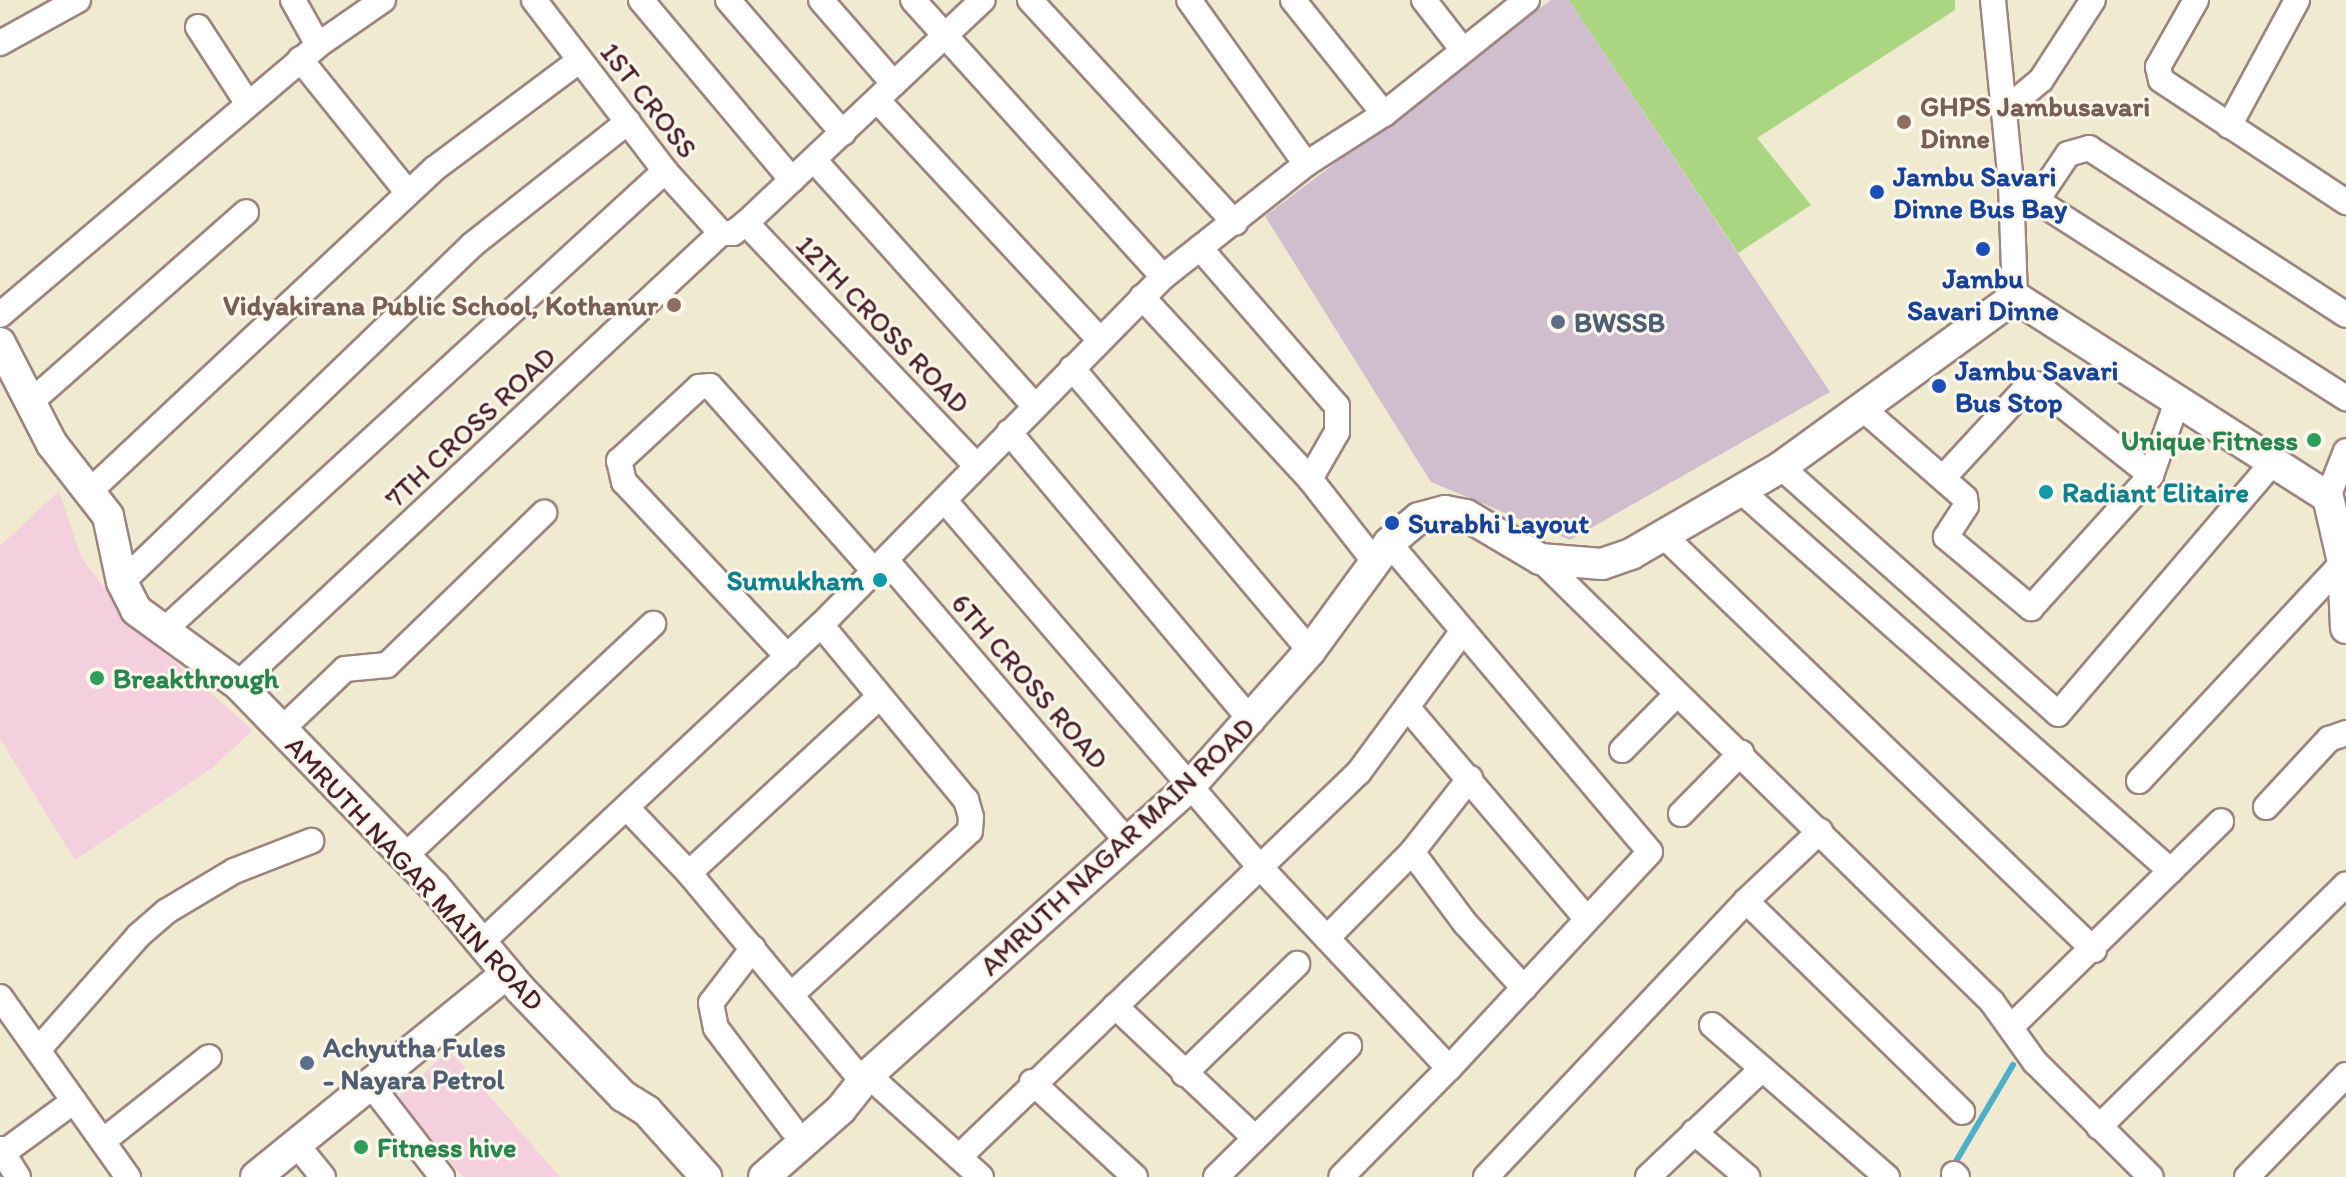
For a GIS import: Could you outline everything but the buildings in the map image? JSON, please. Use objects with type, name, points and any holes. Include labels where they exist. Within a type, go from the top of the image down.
[{"type":"main road","name":"AMRUTH NAGAR MAIN ROAD","points":[[764,1177],[841,1109],[865,1078],[1191,785],[1252,722],[1310,651],[1381,552],[1419,518],[1445,511],[1466,515],[1540,559],[1602,564],[1664,536],[1781,467],[2015,297]]},
{"type":"main road","points":[[2015,297],[2328,497],[2343,562],[2346,628]]},
{"type":"main road","name":"AMRUTH NAGAR MAIN ROAD","points":[[0,343],[33,400],[52,444],[115,532],[122,582],[136,610],[162,632],[238,684],[405,856],[507,973],[623,1096],[647,1111],[706,1177]]},
{"type":"main road","points":[[256,1177],[507,973]]},
{"type":"main road","name":"AMRUTH NAGAR MAIN ROAD","points":[[738,1177],[830,1095],[865,1078]]},
{"type":"main road","name":"AMRUTH NAGAR MAIN ROAD","points":[[623,1096],[636,1121],[681,1177]]},
{"type":"street","points":[[293,0],[309,52],[408,193]]},
{"type":"street","points":[[0,315],[309,52],[383,0]]},
{"type":"street","name":"1ST CROSS","points":[[534,0],[665,171],[721,233]]},
{"type":"street","points":[[641,0],[792,180]]},
{"type":"street","points":[[728,0],[843,133]]},
{"type":"street","points":[[821,0],[886,92],[1100,340]]},
{"type":"street","points":[[913,0],[1163,277]]},
{"type":"street","points":[[746,223],[983,0]]},
{"type":"street","points":[[1030,0],[1235,223]]},
{"type":"street","points":[[1189,0],[1306,164]]},
{"type":"street","points":[[1293,0],[1384,114]]},
{"type":"street","points":[[1424,0],[1462,49]]},
{"type":"street","points":[[481,943],[628,809],[821,625],[1163,277],[1306,164],[1384,114],[1527,0]]},
{"type":"street","points":[[1993,0],[2011,184],[2015,297]]},
{"type":"street","points":[[2004,111],[2041,80],[2093,0]]},
{"type":"street","points":[[2196,0],[2158,74],[2168,88],[2346,202]]},
{"type":"street","points":[[2229,126],[2297,0]]},
{"type":"street","points":[[0,43],[75,1]]},
{"type":"street","points":[[198,27],[248,104]]},
{"type":"street","points":[[89,492],[408,193],[580,60]]},
{"type":"street","points":[[122,582],[472,245],[628,122]]},
{"type":"street","points":[[2037,200],[2068,154],[2089,148],[2346,315]]},
{"type":"street","points":[[814,160],[1035,406]]},
{"type":"street","points":[[162,632],[665,171]]},
{"type":"street","points":[[2011,184],[2346,398]]},
{"type":"street","points":[[33,400],[246,212]]},
{"type":"street","name":"7TH CROSS ROAD","points":[[238,684],[721,233],[733,233],[746,223]]},
{"type":"street","name":"12TH CROSS ROAD","points":[[746,223],[977,466]]},
{"type":"street","points":[[1200,248],[1337,406],[1337,432],[1310,479]]},
{"type":"street","points":[[1142,297],[1310,479],[1463,631],[1650,852],[1449,1068],[1341,1177]]},
{"type":"street","points":[[1072,368],[1310,651]]},
{"type":"street","points":[[1943,478],[2028,386],[2036,384],[2151,475]]},
{"type":"street","name":"6TH CROSS ROAD","points":[[788,657],[624,482],[619,461],[699,387],[710,386],[880,566],[1128,842]]},
{"type":"street","points":[[1861,407],[1967,502],[1947,529],[1948,540],[2031,608],[2151,475],[2177,402]]},
{"type":"street","points":[[1009,432],[1252,722]]},
{"type":"street","points":[[2328,497],[2346,451]]},
{"type":"street","points":[[1781,467],[2058,714],[2273,462]]},
{"type":"street","points":[[1740,490],[2171,871]]},
{"type":"street","points":[[945,501],[1262,869],[1449,1068]]},
{"type":"street","points":[[282,729],[345,669],[387,665],[544,513]]},
{"type":"street","points":[[1664,536],[2094,950]]},
{"type":"street","points":[[1540,559],[1820,831],[2011,1027],[2035,1062],[2151,1177]]},
{"type":"street","points":[[2139,781],[2343,562]]},
{"type":"street","points":[[405,856],[653,624]]},
{"type":"street","points":[[792,994],[970,831],[966,800],[821,625]]},
{"type":"street","points":[[959,1157],[1032,1082],[1262,869],[1359,772],[1463,631]]},
{"type":"street","points":[[1622,750],[1677,694]]},
{"type":"street","points":[[689,873],[880,696]]},
{"type":"street","points":[[1407,707],[1587,919]]},
{"type":"street","points":[[2266,807],[2329,739],[2346,733]]},
{"type":"street","points":[[1681,814],[1741,753]]},
{"type":"street","points":[[1327,938],[1412,852],[1470,778]]},
{"type":"street","points":[[628,809],[689,873],[865,1078],[981,1177]]},
{"type":"street","points":[[2011,1027],[2094,950],[2221,821]]},
{"type":"street","points":[[1486,1177],[1746,901],[1820,831]]},
{"type":"street","points":[[38,1050],[138,936],[167,911],[234,871],[311,841]]},
{"type":"street","points":[[1412,852],[1465,923],[1524,988]]},
{"type":"street","points":[[2099,1127],[2346,884]]},
{"type":"street","points":[[1746,901],[1962,1112]]},
{"type":"street","points":[[753,948],[711,1003],[716,1028],[792,1129]]},
{"type":"street","points":[[1184,1074],[1297,964]]},
{"type":"street","points":[[0,997],[128,1177]]},
{"type":"street","points":[[1115,1006],[1254,1137]]},
{"type":"street","points":[[1712,1025],[1887,1177]]},
{"type":"street","points":[[1216,1177],[1349,1046]]},
{"type":"street","points":[[103,1141],[209,1057]]},
{"type":"street","points":[[1648,1177],[1762,1069]]},
{"type":"street","points":[[2247,1177],[2346,1075]]},
{"type":"street","points":[[1032,1082],[1135,1177]]},
{"type":"street","points":[[371,1085],[442,1177]]},
{"type":"street","points":[[18,1177],[1,1151],[74,1101]]},
{"type":"street","points":[[1694,1132],[1747,1177]]},
{"type":"street","points":[[297,1145],[323,1177]]},
{"type":"shaded area","name":"BWSSB","points":[[1551,0],[1569,0],[1830,392],[1570,540],[1431,482],[1265,216]]},
{"type":"shaded area","name":"Breakthrough","points":[[59,491],[81,557],[134,627],[253,730],[212,768],[75,860],[0,739],[0,546]]},
{"type":"shaded area","points":[[449,1050],[560,1177],[463,1177],[398,1098]]},
{"type":"green space","points":[[1569,0],[1955,0],[1955,10],[1757,138],[1811,205],[1738,253]]},
{"type":"waterway","points":[[1952,1168],[2013,1065]]},
{"type":"place","name":"GHPS Jambusavari Dinne","points":[[1904,122]]},
{"type":"place","name":"Jambu Savari Dinne Bus Bay","points":[[1877,192]]},
{"type":"place","name":"Jambu Savari Dinne","points":[[1983,249]]},
{"type":"place","name":"Vidyakirana Public School, Kothanur","points":[[674,305]]},
{"type":"place","name":"BWSSB","points":[[1558,322]]},
{"type":"place","name":"Jambu Savari Bus Stop","points":[[1939,386]]},
{"type":"place","name":"Unique Fitness","points":[[2314,440]]},
{"type":"place","name":"Radiant Elitaire","points":[[2046,492]]},
{"type":"place","name":"Surabhi Layout","points":[[1392,523]]},
{"type":"place","name":"Sumukham","points":[[880,580]]},
{"type":"place","name":"Breakthrough","points":[[97,678]]},
{"type":"place","name":"Achyutha Fules - Nayara Petrol","points":[[307,1063]]},
{"type":"place","name":"Fitness hive","points":[[361,1147]]}]
